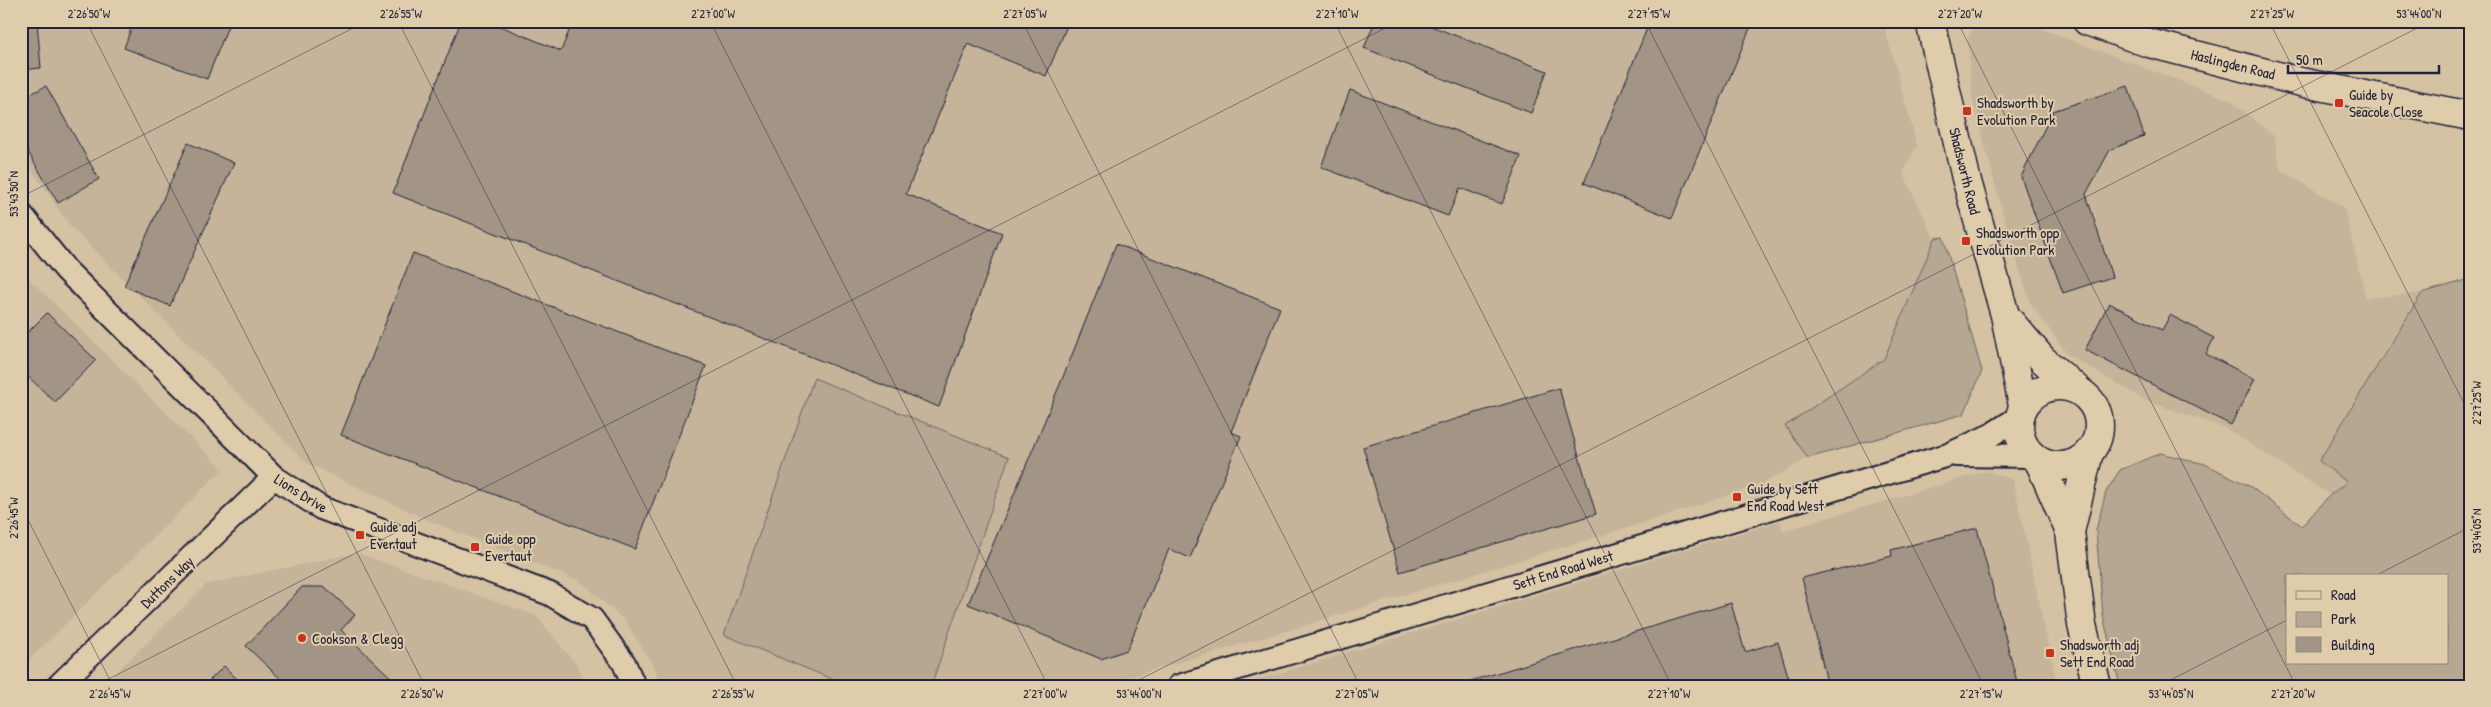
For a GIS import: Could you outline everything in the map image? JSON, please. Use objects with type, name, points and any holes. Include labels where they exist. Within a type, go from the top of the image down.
[{"type":"main road","name":"Shadsworth Road","points":[[1930,21],[1966,178],[2005,315],[2021,411],[2018,431],[2022,444],[2035,458],[2070,532],[2082,625],[2097,686]]},
{"type":"main road","name":"Shadsworth Road","points":[[1939,55],[1944,21]]},
{"type":"main road","name":"Haslingden Road","points":[[2087,21],[2149,43],[2305,83],[2470,116]]},
{"type":"main road","name":"Shadsworth Road","points":[[2005,315],[2043,360],[2093,404],[2098,415],[2099,427],[2096,440],[2090,452],[2070,532]]},
{"type":"main road","points":[[2021,411],[2031,396],[2053,385],[2077,389]]},
{"type":"main road","points":[[2035,458],[2052,466],[2066,465],[2079,461],[2090,452]]},
{"type":"street","name":"Lions Drive","points":[[21,214],[66,270],[274,477],[321,508],[550,594],[592,619],[624,663],[634,686]]},
{"type":"street","name":"Sett End Road West","points":[[1179,686],[1948,455],[1991,435],[2021,411]]},
{"type":"street","name":"Sett End Road West","points":[[1948,455],[2035,458]]},
{"type":"street","name":"Duttons Way","points":[[58,686],[274,477]]},
{"type":"shaded area","points":[[21,21],[1883,21],[1917,145],[1903,173],[1934,238],[1943,237],[1982,371],[1964,414],[1808,458],[1764,483],[1663,517],[1299,627],[1100,686],[931,686],[1009,457],[724,634],[849,686],[660,686],[655,668],[625,621],[580,581],[429,521],[307,463],[70,226],[21,154]]},
{"type":"shaded area","points":[[1975,21],[2021,21],[2230,100],[2274,136],[2280,169],[2344,208],[2366,298],[2422,293],[2319,461],[2347,481],[2330,495],[2225,428],[2147,401],[2068,355],[2031,304],[2012,247],[1972,97],[1968,39]]},
{"type":"shaded area","points":[[21,271],[223,469],[21,668]]},
{"type":"shaded area","points":[[1987,471],[2013,480],[2057,686],[1238,686],[1780,521],[1783,531]]},
{"type":"shaded area","points":[[357,553],[535,615],[577,665],[587,686],[102,686],[207,584]]},
{"type":"green space","points":[[1943,237],[1982,371],[1964,414],[1808,458],[1785,426],[1884,359],[1935,238]]},
{"type":"green space","points":[[2470,279],[2470,686],[2120,686],[2103,616],[2096,530],[2106,492],[2120,470],[2160,453],[2205,464],[2251,487],[2302,526],[2330,495],[2347,482],[2319,461],[2422,293]]},
{"type":"green space","points":[[814,378],[1009,457],[931,686],[849,686],[724,635]]},
{"type":"building","points":[[21,21],[37,21],[41,68],[21,70]]},
{"type":"building","points":[[134,21],[230,21],[207,79],[124,48]]},
{"type":"building","points":[[461,21],[488,21],[561,51],[573,21],[1069,21],[1046,76],[968,44],[906,194],[1002,233],[939,407],[393,193]]},
{"type":"building","points":[[1375,21],[1418,21],[1547,71],[1531,113],[1364,48]]},
{"type":"building","points":[[1650,21],[1753,21],[1672,218],[1584,183]]},
{"type":"building","points":[[46,86],[99,179],[58,203],[21,140],[21,99]]},
{"type":"building","points":[[2128,86],[2144,136],[2110,150],[2086,194],[2112,277],[2063,293],[2021,177],[2053,111]]},
{"type":"building","points":[[1350,90],[1521,156],[1502,204],[1460,188],[1448,216],[1321,167]]},
{"type":"building","points":[[188,143],[234,163],[170,306],[124,286]]},
{"type":"building","points":[[1116,244],[1280,308],[1231,432],[1241,436],[1190,558],[1169,549],[1127,650],[1101,659],[968,604],[1068,365]]},
{"type":"building","points":[[413,253],[706,366],[635,549],[341,435]]},
{"type":"building","points":[[2109,303],[2162,330],[2170,315],[2214,338],[2206,354],[2255,379],[2231,425],[2085,350]]},
{"type":"building","points":[[47,313],[96,360],[55,402],[21,370],[21,339]]},
{"type":"building","points":[[1559,388],[1596,514],[1400,572],[1363,447]]},
{"type":"building","points":[[1977,528],[2018,686],[1828,686],[1802,578],[1892,556],[1891,550]]},
{"type":"building","name":"Cookson & Clegg","points":[[302,587],[325,587],[355,615],[341,630],[400,686],[288,686],[246,646]]},
{"type":"building","points":[[1731,603],[1745,652],[1778,642],[1791,686],[1467,686],[1467,682]]},
{"type":"building","points":[[224,666],[244,686],[204,686]]},
{"type":"place","name":"Guide by Seacole Close","points":[[2339,103]]},
{"type":"place","name":"Shadsworth by Evolution Park","points":[[1967,111]]},
{"type":"place","name":"Shadsworth opp Evolution Park","points":[[1966,241]]},
{"type":"place","name":"Guide by Sett End Road West","points":[[1737,497]]},
{"type":"place","name":"Guide adj Evertaut","points":[[360,535]]},
{"type":"place","name":"Guide opp Evertaut","points":[[475,547]]},
{"type":"place","name":"Cookson & Clegg","points":[[302,638]]},
{"type":"place","name":"Shadsworth adj Sett End Road","points":[[2050,653]]}]
